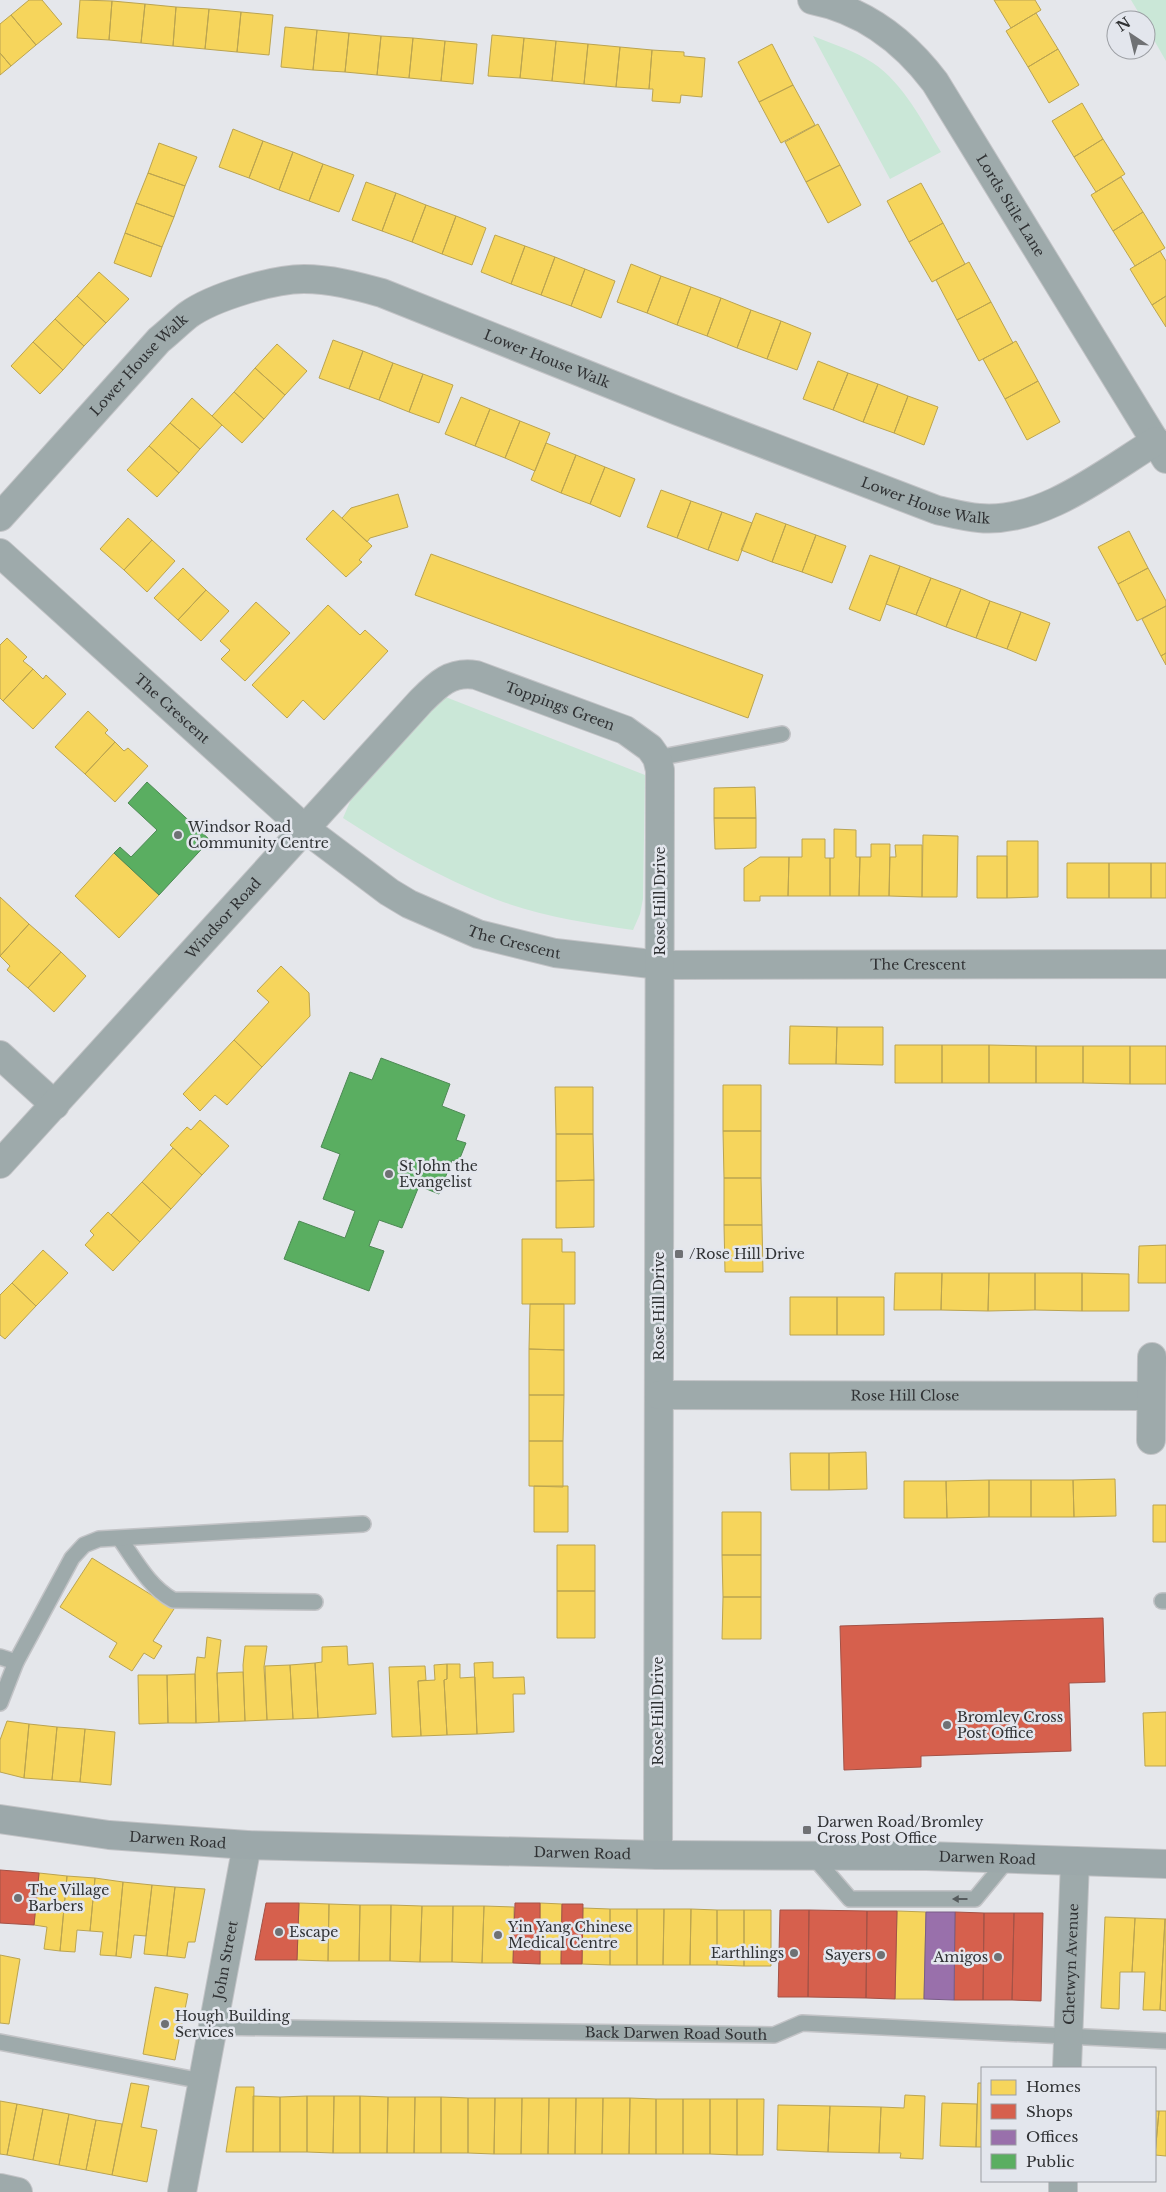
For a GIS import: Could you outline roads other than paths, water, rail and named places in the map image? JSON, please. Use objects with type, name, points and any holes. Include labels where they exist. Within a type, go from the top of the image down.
[{"type":"main road","name":"Darwen Road","points":[[0,1819],[109,1835],[247,1845],[658,1855],[1008,1859],[1166,1864]]},
{"type":"street","name":"Lords Stile Lane","points":[[812,0],[831,4],[873,23],[904,46],[925,69],[956,114],[1162,445]]},
{"type":"street","name":"Lower House Walk","points":[[0,517],[160,340],[189,314],[228,296],[262,286],[303,279],[343,283],[382,293],[678,411],[938,510],[954,514],[980,518],[1014,516],[1052,505],[1162,445]]},
{"type":"street","name":"The Crescent","points":[[0,553],[304,828],[389,892],[409,904],[478,934],[555,954],[660,965],[1166,964]]},
{"type":"street","name":"Toppings Green","points":[[452,676],[465,673],[476,675],[626,730],[640,739],[657,758]]},
{"type":"street","name":"Windsor Road","points":[[0,1164],[421,701],[442,681],[452,676]]},
{"type":"street","name":"Rose Hill Drive","points":[[657,758],[660,770],[658,1855]]},
{"type":"street","points":[[0,1055],[55,1105]]},
{"type":"street","points":[[1151,1440],[1152,1357]]},
{"type":"street","name":"Rose Hill Close","points":[[659,1395],[1152,1396]]},
{"type":"street","name":"John Street","points":[[182,2192],[247,1845]]},
{"type":"street","name":"Chetwyn Avenue","points":[[1066,2067],[1075,1861]]},
{"type":"street","points":[[0,2188],[18,2192]]},
{"type":"lane","points":[[657,758],[782,734]]},
{"type":"lane","points":[[0,1703],[16,1662],[72,1558],[84,1545],[99,1539],[363,1524]]},
{"type":"lane","points":[[120,1538],[146,1576],[162,1594],[173,1600],[315,1602]]},
{"type":"lane","points":[[0,1658],[16,1662]]},
{"type":"lane","points":[[812,1856],[850,1899],[975,1899],[1008,1859]]},
{"type":"lane","name":"Back Darwen Road South","points":[[212,2027],[774,2035],[802,2023],[1166,2041]]},
{"type":"lane","points":[[0,2042],[202,2081]]},
{"type":"place","name":"Windsor Road Community Centre","points":[[178,835]]},
{"type":"place","name":"St John the Evangelist","points":[[389,1174]]},
{"type":"place","name":"/Rose Hill Drive","points":[[679,1254]]},
{"type":"place","name":"Bromley Cross Post Office","points":[[947,1725]]},
{"type":"place","name":"Darwen Road/Bromley Cross Post Office","points":[[807,1830]]},
{"type":"place","name":"The Village Barbers","points":[[18,1898]]},
{"type":"place","name":"Escape","points":[[279,1932]]},
{"type":"place","name":"Yin Yang Chinese Medical Centre","points":[[498,1935]]},
{"type":"place","name":"Earthlings","points":[[794,1953]]},
{"type":"place","name":"Sayers","points":[[881,1955]]},
{"type":"place","name":"Amigos","points":[[998,1957]]},
{"type":"place","name":"Hough Building Services","points":[[165,2024]]}]
